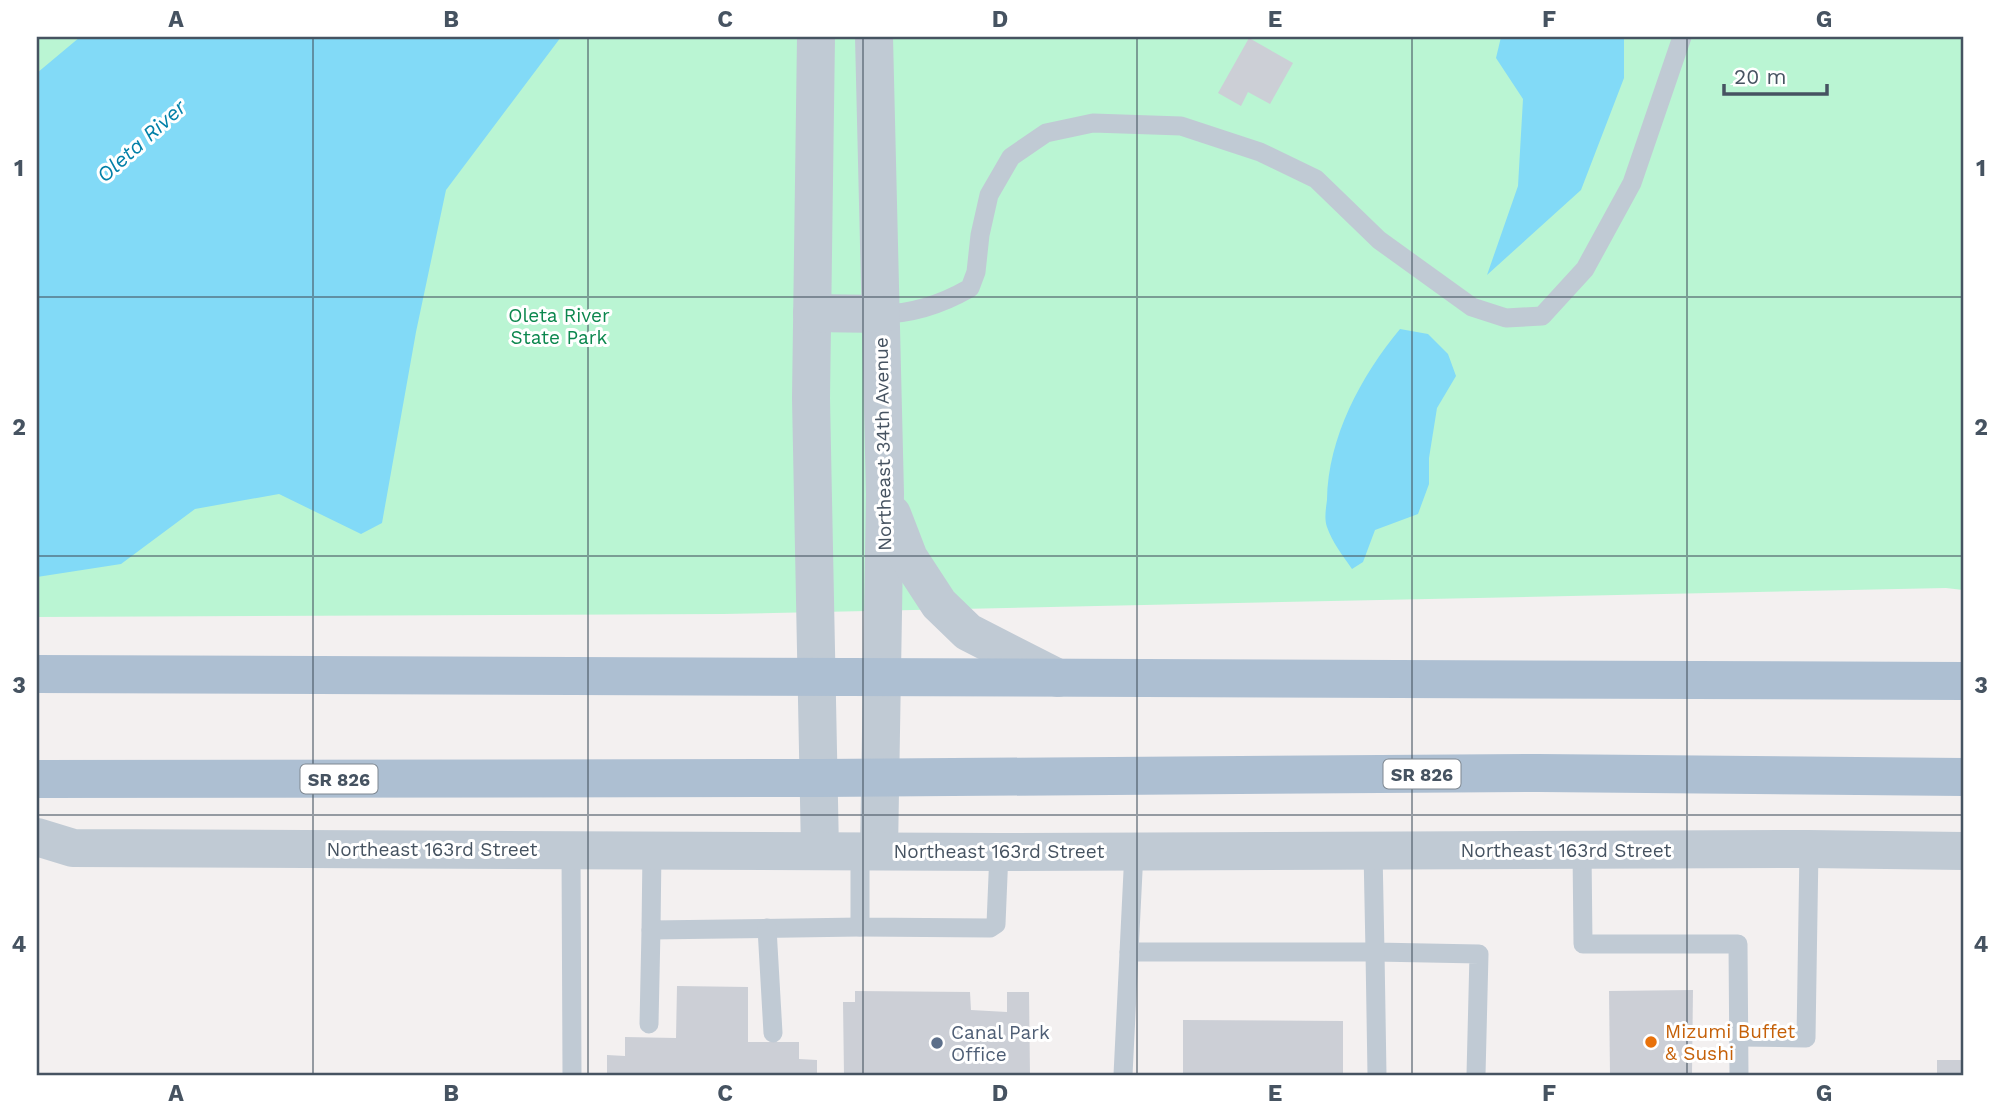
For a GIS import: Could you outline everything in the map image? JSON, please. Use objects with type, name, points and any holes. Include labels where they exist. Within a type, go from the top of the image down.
[{"type":"main road","points":[[37,674],[1963,681]]},
{"type":"main road","points":[[37,698],[81,674]]},
{"type":"main road","name":"SR 826","points":[[37,779],[880,778],[1539,773],[1963,776]]},
{"type":"street","points":[[816,37],[811,398],[820,851]]},
{"type":"street","name":"Northeast 34th Avenue","points":[[869,851],[880,778],[885,494],[874,37]]},
{"type":"street","points":[[812,313],[881,314]]},
{"type":"street","points":[[885,494],[909,558],[939,604],[968,632],[1058,678]]},
{"type":"street","name":"Northeast 163rd Street","points":[[37,837],[73,848],[999,852],[1809,849],[1963,851]]},
{"type":"lane","points":[[881,314],[902,314],[945,302],[970,288],[976,272],[980,235],[989,195],[1011,157],[1046,133],[1093,123],[1181,126],[1260,152],[1316,179],[1379,240],[1472,307],[1506,318],[1542,316],[1585,269],[1632,183],[1682,37]]},
{"type":"lane","points":[[1739,1037],[1806,1038],[1809,849]]},
{"type":"lane","points":[[570,850],[572,1075]]},
{"type":"lane","points":[[649,1024],[652,850]]},
{"type":"lane","points":[[1373,850],[1377,1075]]},
{"type":"lane","points":[[1582,850],[1583,944],[1738,944],[1739,1075]]},
{"type":"lane","points":[[860,927],[869,851]]},
{"type":"lane","points":[[1123,1075],[1134,851]]},
{"type":"lane","points":[[651,930],[990,928],[996,924],[999,852]]},
{"type":"lane","points":[[767,928],[773,1033]]},
{"type":"lane","points":[[1129,952],[1479,954],[1476,1075]]},
{"type":"green space","name":"Oleta River State Park","points":[[37,37],[1963,37],[1963,590],[1946,588],[723,614],[37,617]]},
{"type":"water","name":"Oleta River","points":[[80,37],[561,37],[446,190],[416,332],[382,523],[361,534],[279,494],[195,509],[121,564],[37,577],[37,73]]},
{"type":"water","points":[[1501,37],[1624,37],[1624,78],[1581,190],[1487,275],[1518,186],[1523,99],[1496,58]]},
{"type":"water","points":[[1400,329],[1428,334],[1448,354],[1456,376],[1437,408],[1429,458],[1429,484],[1418,514],[1375,530],[1363,562],[1352,569],[1326,524],[1333,453],[1349,408],[1360,387]]},
{"type":"building","points":[[1249,38],[1293,63],[1270,104],[1248,92],[1241,106],[1218,93]]},
{"type":"building","points":[[677,986],[748,987],[748,1042],[799,1042],[799,1059],[817,1060],[817,1075],[607,1075],[607,1055],[625,1056],[625,1037],[676,1038]]},
{"type":"building","points":[[1693,990],[1692,1075],[1610,1075],[1609,991]]},
{"type":"building","name":"Canal Park Office","points":[[855,991],[970,992],[971,1010],[1007,1012],[1007,992],[1029,992],[1030,1075],[844,1075],[843,1002],[855,1002]]},
{"type":"building","points":[[1183,1020],[1343,1021],[1343,1075],[1183,1075]]},
{"type":"building","points":[[1937,1060],[1963,1060],[1963,1075],[1937,1075]]},
{"type":"place","name":"Mizumi Buffet & Sushi","points":[[1651,1042]]},
{"type":"place","name":"Canal Park Office","points":[[937,1043]]}]
